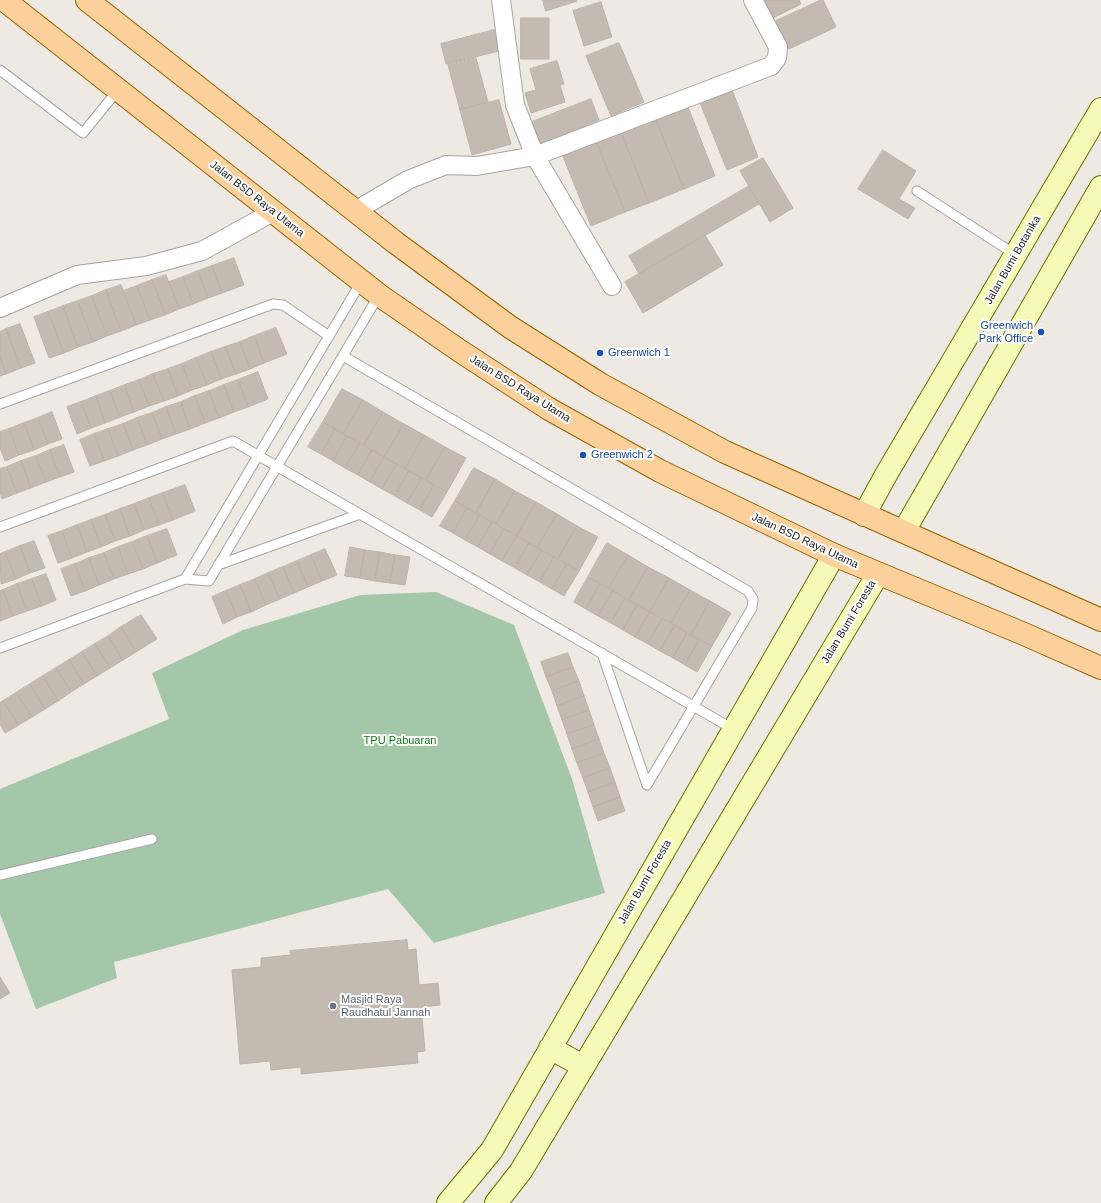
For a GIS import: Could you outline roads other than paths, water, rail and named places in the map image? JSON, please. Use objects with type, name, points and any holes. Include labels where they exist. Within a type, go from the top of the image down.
[{"type":"main road","name":"Jalan BSD Raya Utama","points":[[4,0],[379,295],[460,351],[549,409],[660,471],[834,555],[1024,634],[1101,668]]},
{"type":"main road","points":[[87,0],[355,211],[510,326],[600,384],[725,452],[1101,620]]},
{"type":"main road","name":"Jalan Bumi Botanika","points":[[864,515],[887,473],[1101,109]]},
{"type":"main road","points":[[904,531],[1101,187]]},
{"type":"main road","name":"Jalan Bumi Foresta","points":[[448,1203],[492,1150],[834,555]]},
{"type":"main road","name":"Jalan Bumi Foresta","points":[[496,1203],[520,1171],[878,574]]},
{"type":"main road","points":[[550,1048],[583,1066]]},
{"type":"street","points":[[501,0],[515,105],[535,156],[612,286]]},
{"type":"street","points":[[355,211],[408,180],[446,165],[478,166],[535,156],[771,66],[777,58],[778,47],[753,0]]},
{"type":"street","points":[[0,308],[77,275],[146,266],[202,251],[273,212]]},
{"type":"lane","points":[[0,70],[83,133],[118,90]]},
{"type":"lane","points":[[917,192],[1016,255]]},
{"type":"lane","points":[[185,579],[362,282]]},
{"type":"lane","points":[[0,648],[185,579],[209,581],[379,295]]},
{"type":"lane","points":[[0,404],[273,304],[283,305],[329,336]]},
{"type":"lane","points":[[343,356],[748,590],[753,599],[752,608],[647,785],[602,653]]},
{"type":"lane","points":[[0,527],[233,441],[733,729]]},
{"type":"lane","points":[[218,565],[360,514]]},
{"type":"lane","points":[[0,875],[152,839]]},
{"type":"place","name":"Greenwich Park Office","points":[[1041,332]]},
{"type":"place","name":"Greenwich 1","points":[[600,353]]},
{"type":"place","name":"Greenwich 2","points":[[583,455]]},
{"type":"place","name":"Masjid Raya Raudhatul Jannah","points":[[333,1006]]},
{"type":"park label","name":"TPU Pabuaran","points":[[400,741]]}]
